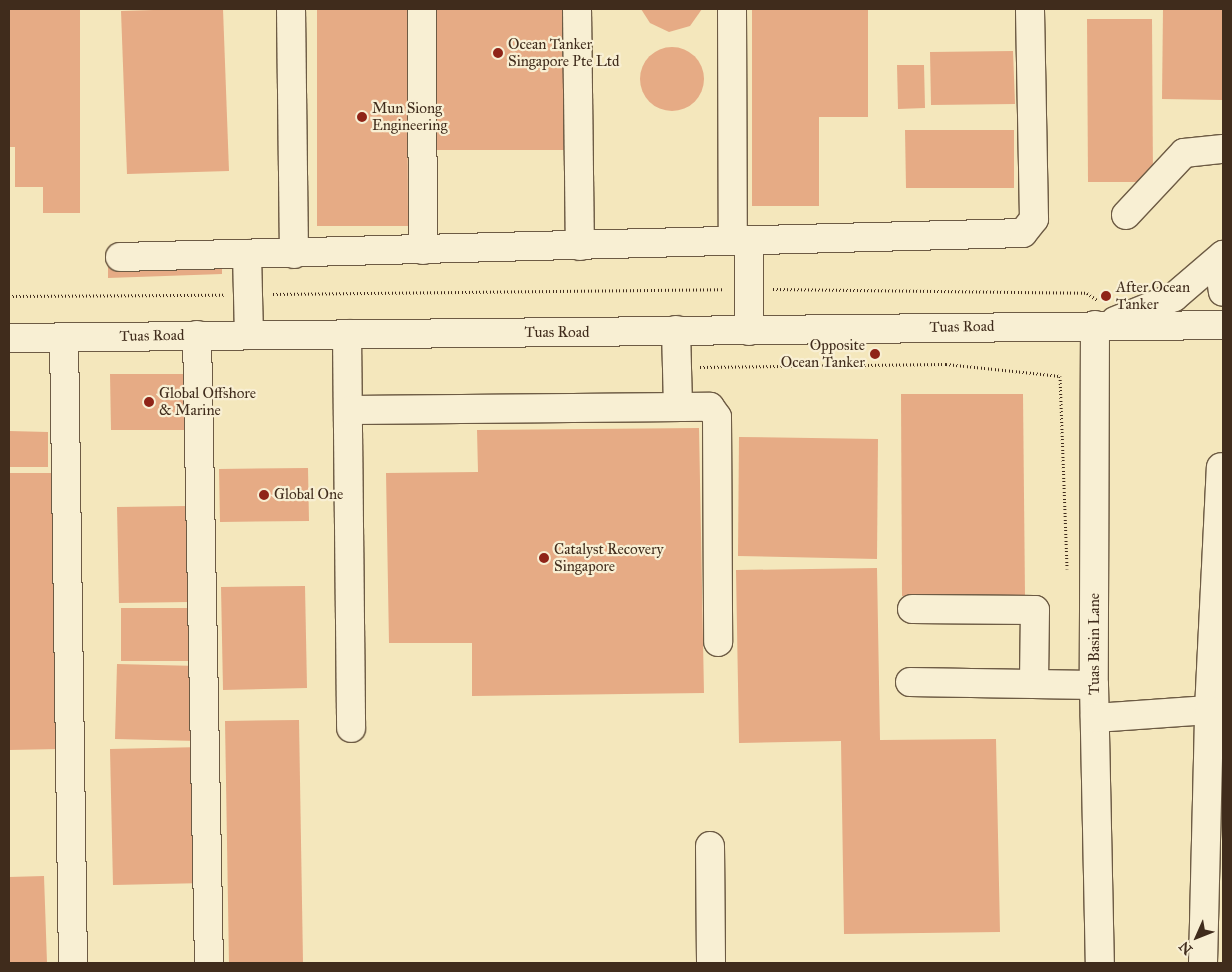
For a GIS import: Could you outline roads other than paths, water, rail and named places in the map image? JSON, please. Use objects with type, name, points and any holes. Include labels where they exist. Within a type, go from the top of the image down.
[{"type":"street","points":[[291,9],[294,254]]},
{"type":"street","points":[[422,9],[423,250]]},
{"type":"street","points":[[577,9],[580,246]]},
{"type":"street","points":[[732,9],[741,241],[749,289],[749,331]]},
{"type":"street","points":[[120,257],[580,246],[1029,229],[1034,219],[1030,9]]},
{"type":"street","points":[[1126,215],[1184,153],[1223,149]]},
{"type":"street","points":[[247,254],[250,335]]},
{"type":"street","name":"Tuas Road","points":[[1223,255],[1220,271],[1223,292]]},
{"type":"street","name":"Tuas Road","points":[[1105,324],[1174,297],[1223,255]]},
{"type":"street","name":"Tuas Road","points":[[9,338],[676,330],[749,331],[1105,324],[1223,325]]},
{"type":"street","name":"Tuas Basin Lane","points":[[1100,963],[1094,686],[1105,324]]},
{"type":"street","points":[[676,330],[678,404]]},
{"type":"street","points":[[347,334],[351,410],[351,728]]},
{"type":"street","points":[[197,335],[209,963]]},
{"type":"street","points":[[64,337],[73,963]]},
{"type":"street","points":[[351,410],[704,404],[717,418],[718,642]]},
{"type":"street","points":[[1203,963],[1209,710],[1222,467]]},
{"type":"street","points":[[912,609],[1034,610],[1034,684]]},
{"type":"street","points":[[910,682],[1094,686]]},
{"type":"street","points":[[1095,718],[1209,710]]},
{"type":"street","points":[[710,846],[711,963]]},
{"type":"place","name":"Ocean Tanker Singapore Pte Ltd","points":[[498,53]]},
{"type":"place","name":"Mun Siong Engineering","points":[[362,117]]},
{"type":"place","name":"After Ocean Tanker","points":[[1106,296]]},
{"type":"place","name":"Opposite Ocean Tanker","points":[[875,354]]},
{"type":"place","name":"Global Offshore & Marine","points":[[149,402]]},
{"type":"place","name":"Global One","points":[[264,495]]},
{"type":"place","name":"Catalyst Recovery Singapore","points":[[544,558]]}]
